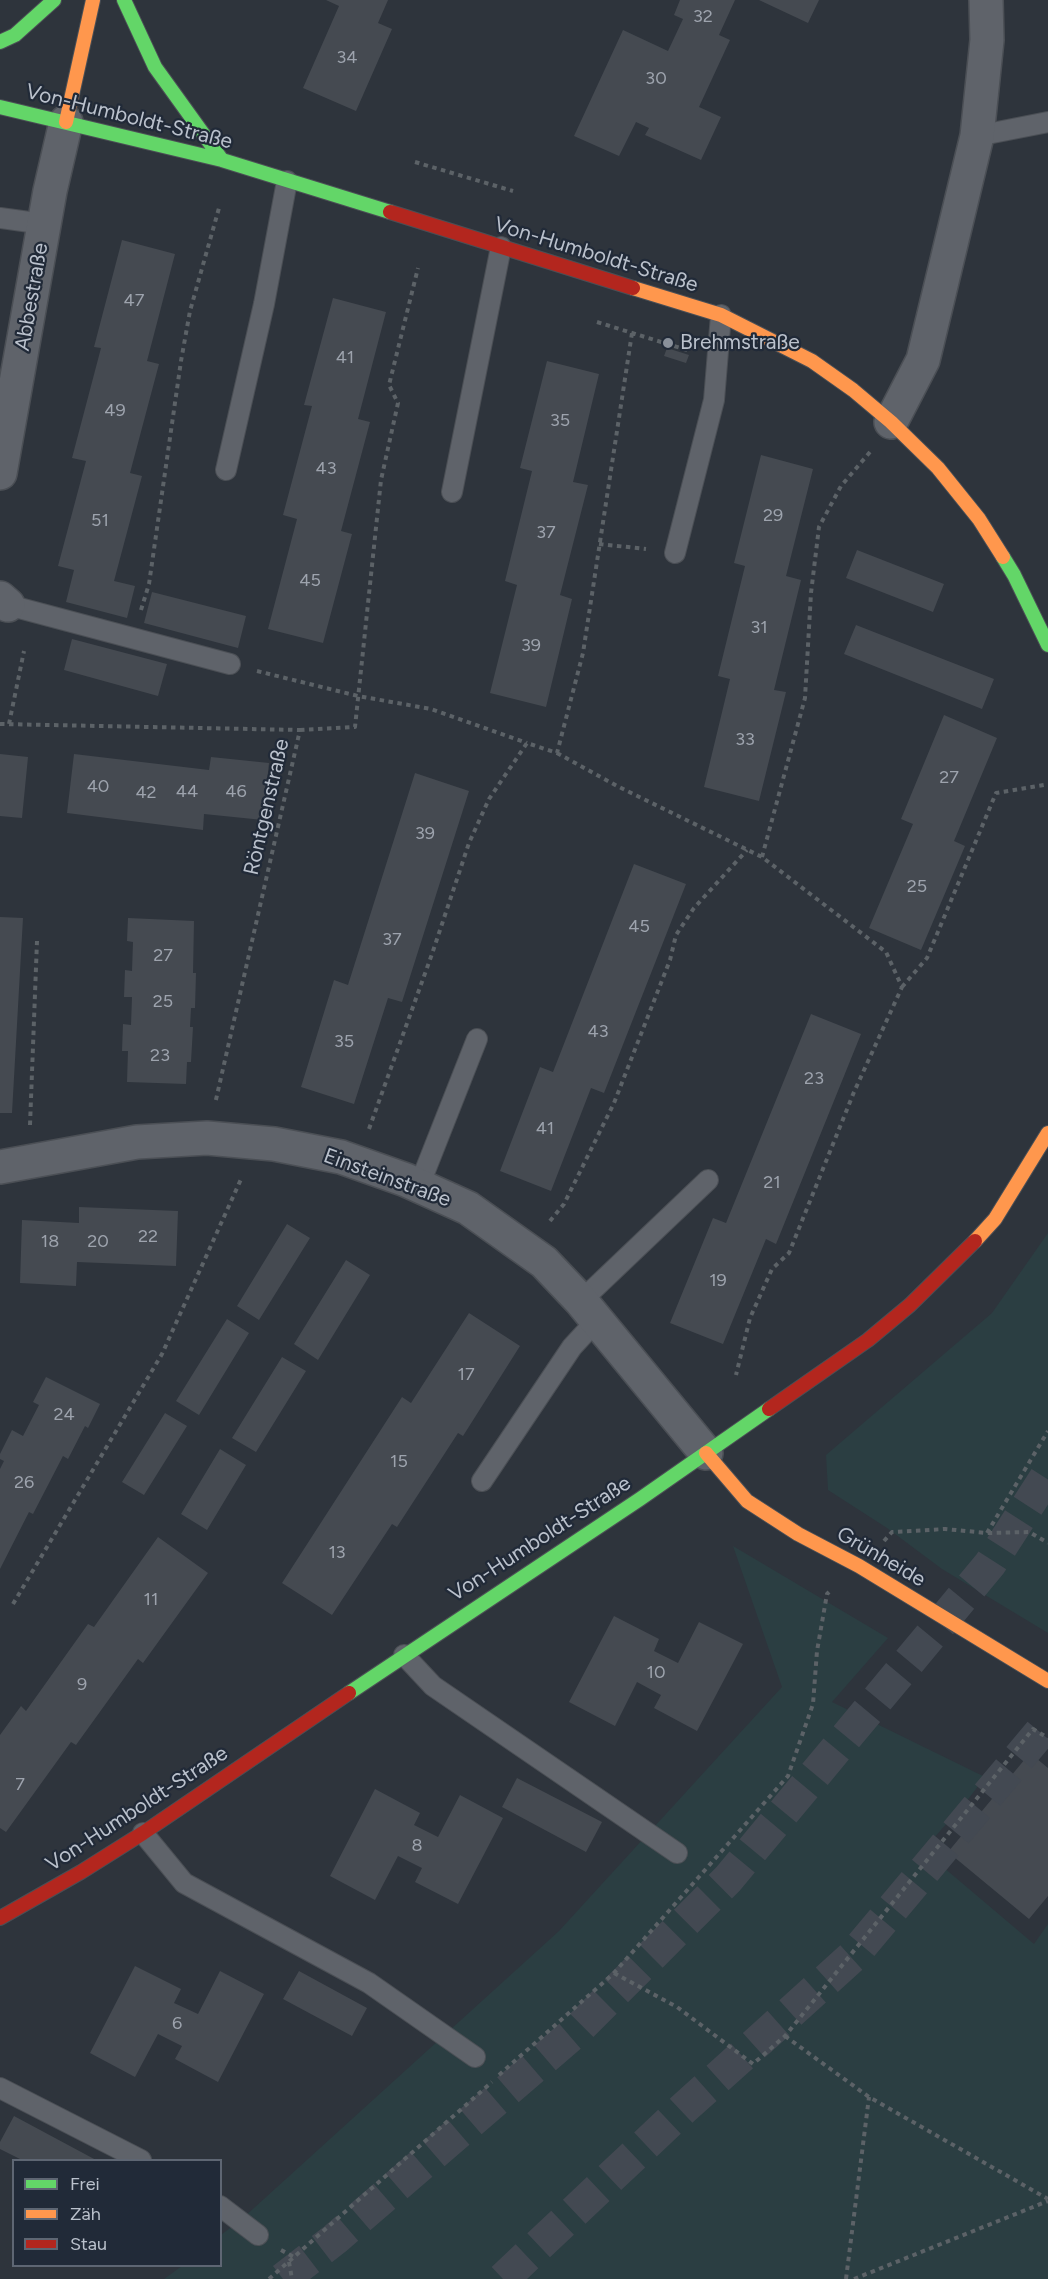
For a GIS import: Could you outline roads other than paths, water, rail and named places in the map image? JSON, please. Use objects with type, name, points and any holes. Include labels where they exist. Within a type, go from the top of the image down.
[{"type":"street","points":[[0,42],[15,35],[54,0]]},
{"type":"street","points":[[66,122],[93,0]]},
{"type":"street","points":[[124,0],[155,67],[222,160]]},
{"type":"street","points":[[891,422],[923,360],[976,136],[987,40],[986,0]]},
{"type":"street","name":"Von-Humboldt-Straße","points":[[0,107],[222,160],[721,315],[812,361],[853,390],[891,422],[938,468],[979,519],[1014,575],[1048,645]]},
{"type":"street","name":"Abbestraße","points":[[0,473],[44,224],[66,122]]},
{"type":"street","name":"Von-Humboldt-Straße","points":[[0,1918],[81,1872],[143,1833],[706,1453],[868,1340],[910,1305],[962,1256],[995,1220],[1048,1133]]},
{"type":"street","name":"Einsteinstraße","points":[[0,1167],[138,1142],[207,1138],[274,1144],[341,1157],[419,1186],[468,1208],[544,1262],[588,1311],[706,1453]]},
{"type":"street","name":"Grünheide","points":[[706,1453],[747,1501],[798,1534],[859,1566],[1048,1681]]},
{"type":"lane","points":[[976,136],[1048,122]]},
{"type":"lane","points":[[226,470],[264,304],[287,181]]},
{"type":"lane","points":[[0,218],[44,224]]},
{"type":"lane","points":[[452,492],[501,247]]},
{"type":"lane","points":[[675,553],[714,400],[721,315]]},
{"type":"lane","points":[[4,602],[230,664]]},
{"type":"lane","points":[[419,1186],[477,1039]]},
{"type":"lane","points":[[482,1481],[572,1347],[588,1311],[708,1180]]},
{"type":"lane","points":[[404,1655],[433,1686],[677,1853]]},
{"type":"lane","points":[[143,1833],[184,1883],[369,1983],[475,2058]]},
{"type":"lane","points":[[0,2088],[139,2159]]},
{"type":"lane","points":[[222,2208],[258,2235]]},
{"type":"tunnel","points":[[283,2279],[335,2239],[576,2031],[728,1879],[990,1564],[1048,1474]]},
{"type":"tunnel","points":[[503,2279],[684,2108],[852,1957],[1048,1723]]},
{"type":"place","name":"Brehmstraße","points":[[668,343]]}]
